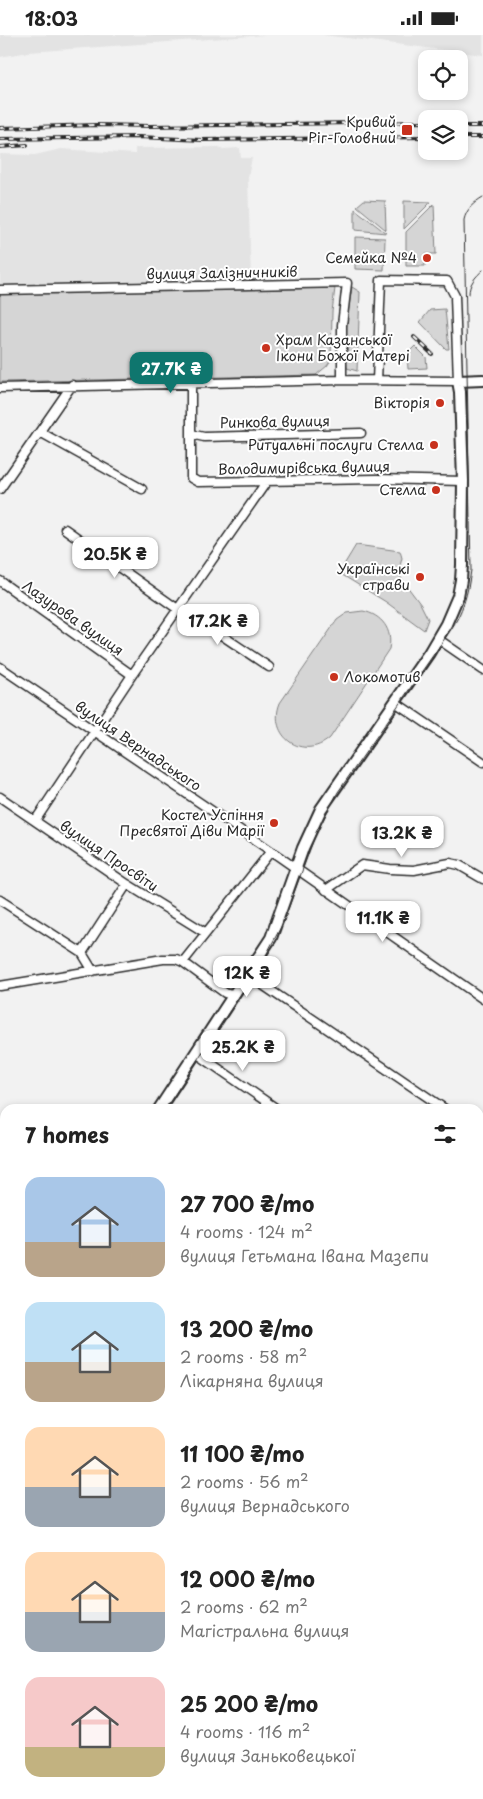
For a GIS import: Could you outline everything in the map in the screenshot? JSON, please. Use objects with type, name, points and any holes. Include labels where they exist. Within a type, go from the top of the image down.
[{"type":"main road","points":[[162,1104],[271,938],[296,869],[321,809],[438,639],[452,610],[461,580],[463,481],[458,381],[483,380]]},
{"type":"street","points":[[0,387],[342,380],[377,381],[458,381],[455,296],[448,281],[381,280],[377,381]]},
{"type":"street","name":"вулиця Залізничників","points":[[0,290],[346,283],[342,325],[342,380]]},
{"type":"street","points":[[191,383],[190,428],[192,433]]},
{"type":"street","points":[[0,489],[72,385]]},
{"type":"street","points":[[40,432],[142,489]]},
{"type":"street","name":"Володимирівська вулиця","points":[[192,433],[191,477],[198,482],[377,479],[463,481]]},
{"type":"street","name":"Ринкова вулиця","points":[[192,433],[204,437],[361,433]]},
{"type":"street","points":[[35,821],[132,675],[180,609],[267,481]]},
{"type":"street","points":[[65,529],[180,609],[268,667]]},
{"type":"street","name":"Лазурова вулиця","points":[[0,581],[132,675]]},
{"type":"street","points":[[438,639],[483,670]]},
{"type":"street","name":"вулиця Вернадського","points":[[0,667],[271,851],[483,999]]},
{"type":"street","points":[[395,702],[483,762]]},
{"type":"street","name":"вулиця Просвіти","points":[[0,797],[127,885],[206,933]]},
{"type":"street","points":[[183,962],[271,851]]},
{"type":"street","points":[[326,890],[362,865],[414,870],[450,863],[459,865],[483,879]]},
{"type":"street","points":[[82,953],[127,885]]},
{"type":"street","points":[[0,901],[82,953],[93,971]]},
{"type":"street","points":[[0,986],[163,959],[176,959],[183,962],[225,993],[234,996]]},
{"type":"street","points":[[248,975],[438,1104]]},
{"type":"street","points":[[196,1053],[270,1104]]},
{"type":"shaded area","points":[[0,35],[265,35],[29,52],[0,57]]},
{"type":"shaded area","points":[[323,35],[483,35],[483,55],[468,53],[468,50],[443,50]]},
{"type":"shaded area","points":[[219,147],[223,149],[240,148],[241,158],[252,158],[248,177],[251,281],[0,285],[0,154],[35,155],[61,149],[135,154],[135,148]]},
{"type":"shaded area","points":[[364,200],[385,201],[386,230],[357,206]]},
{"type":"shaded area","points":[[404,201],[431,202],[404,229]]},
{"type":"shaded area","points":[[434,204],[436,254],[425,254],[425,266],[406,266],[406,232]]},
{"type":"shaded area","points":[[355,209],[386,233],[355,230]]},
{"type":"shaded area","points":[[355,237],[385,238],[384,270],[355,269]]},
{"type":"shaded area","points":[[352,287],[360,292],[357,371],[347,368],[346,358],[346,327]]},
{"type":"shaded area","points":[[335,288],[332,312],[331,360],[316,375],[0,382],[0,294]]},
{"type":"shaded area","points":[[445,309],[449,349],[446,349],[420,322],[430,310]]},
{"type":"shaded area","points":[[415,346],[426,357],[427,368],[408,369],[407,354]]},
{"type":"shaded area","points":[[356,545],[400,551],[402,558],[399,570],[401,578],[421,605],[428,619],[424,630],[386,602],[339,573]]},
{"type":"shaded area","name":"Локомотив","points":[[363,611],[376,616],[385,624],[390,642],[389,649],[330,738],[320,745],[309,747],[299,746],[290,742],[283,735],[279,726],[277,715],[280,703],[337,620],[347,613]]},
{"type":"tram line","points":[[168,1104],[265,957],[283,923],[316,833],[338,792],[450,631],[464,602],[471,570],[464,220],[471,207],[483,197]]},
{"type":"tram line","points":[[469,294],[473,281],[483,270]]},
{"type":"railway","points":[[0,128],[96,125],[418,122]]},
{"type":"railway","points":[[468,126],[483,126]]},
{"type":"railway","points":[[0,139],[139,137],[202,140],[418,137]]},
{"type":"railway","points":[[468,137],[483,137]]},
{"type":"railway","points":[[0,147],[27,145]]},
{"type":"railway","points":[[414,337],[432,354]]},
{"type":"place","name":"Кривий Ріг-Головний","points":[[407,130]]},
{"type":"place","name":"Семейка №4","points":[[427,258]]},
{"type":"place","name":"Храм Казанської Ікони Божої Матері","points":[[266,348]]},
{"type":"place","name":"Вікторія","points":[[440,403]]},
{"type":"place","name":"Ритуальні послуги Стелла","points":[[434,445]]},
{"type":"place","name":"Стелла","points":[[436,490]]},
{"type":"place","name":"Українські страви","points":[[420,577]]},
{"type":"place","name":"Локомотив","points":[[334,677]]},
{"type":"place","name":"Костел Успіння Пресвятої Діви Марії","points":[[274,823]]}]
